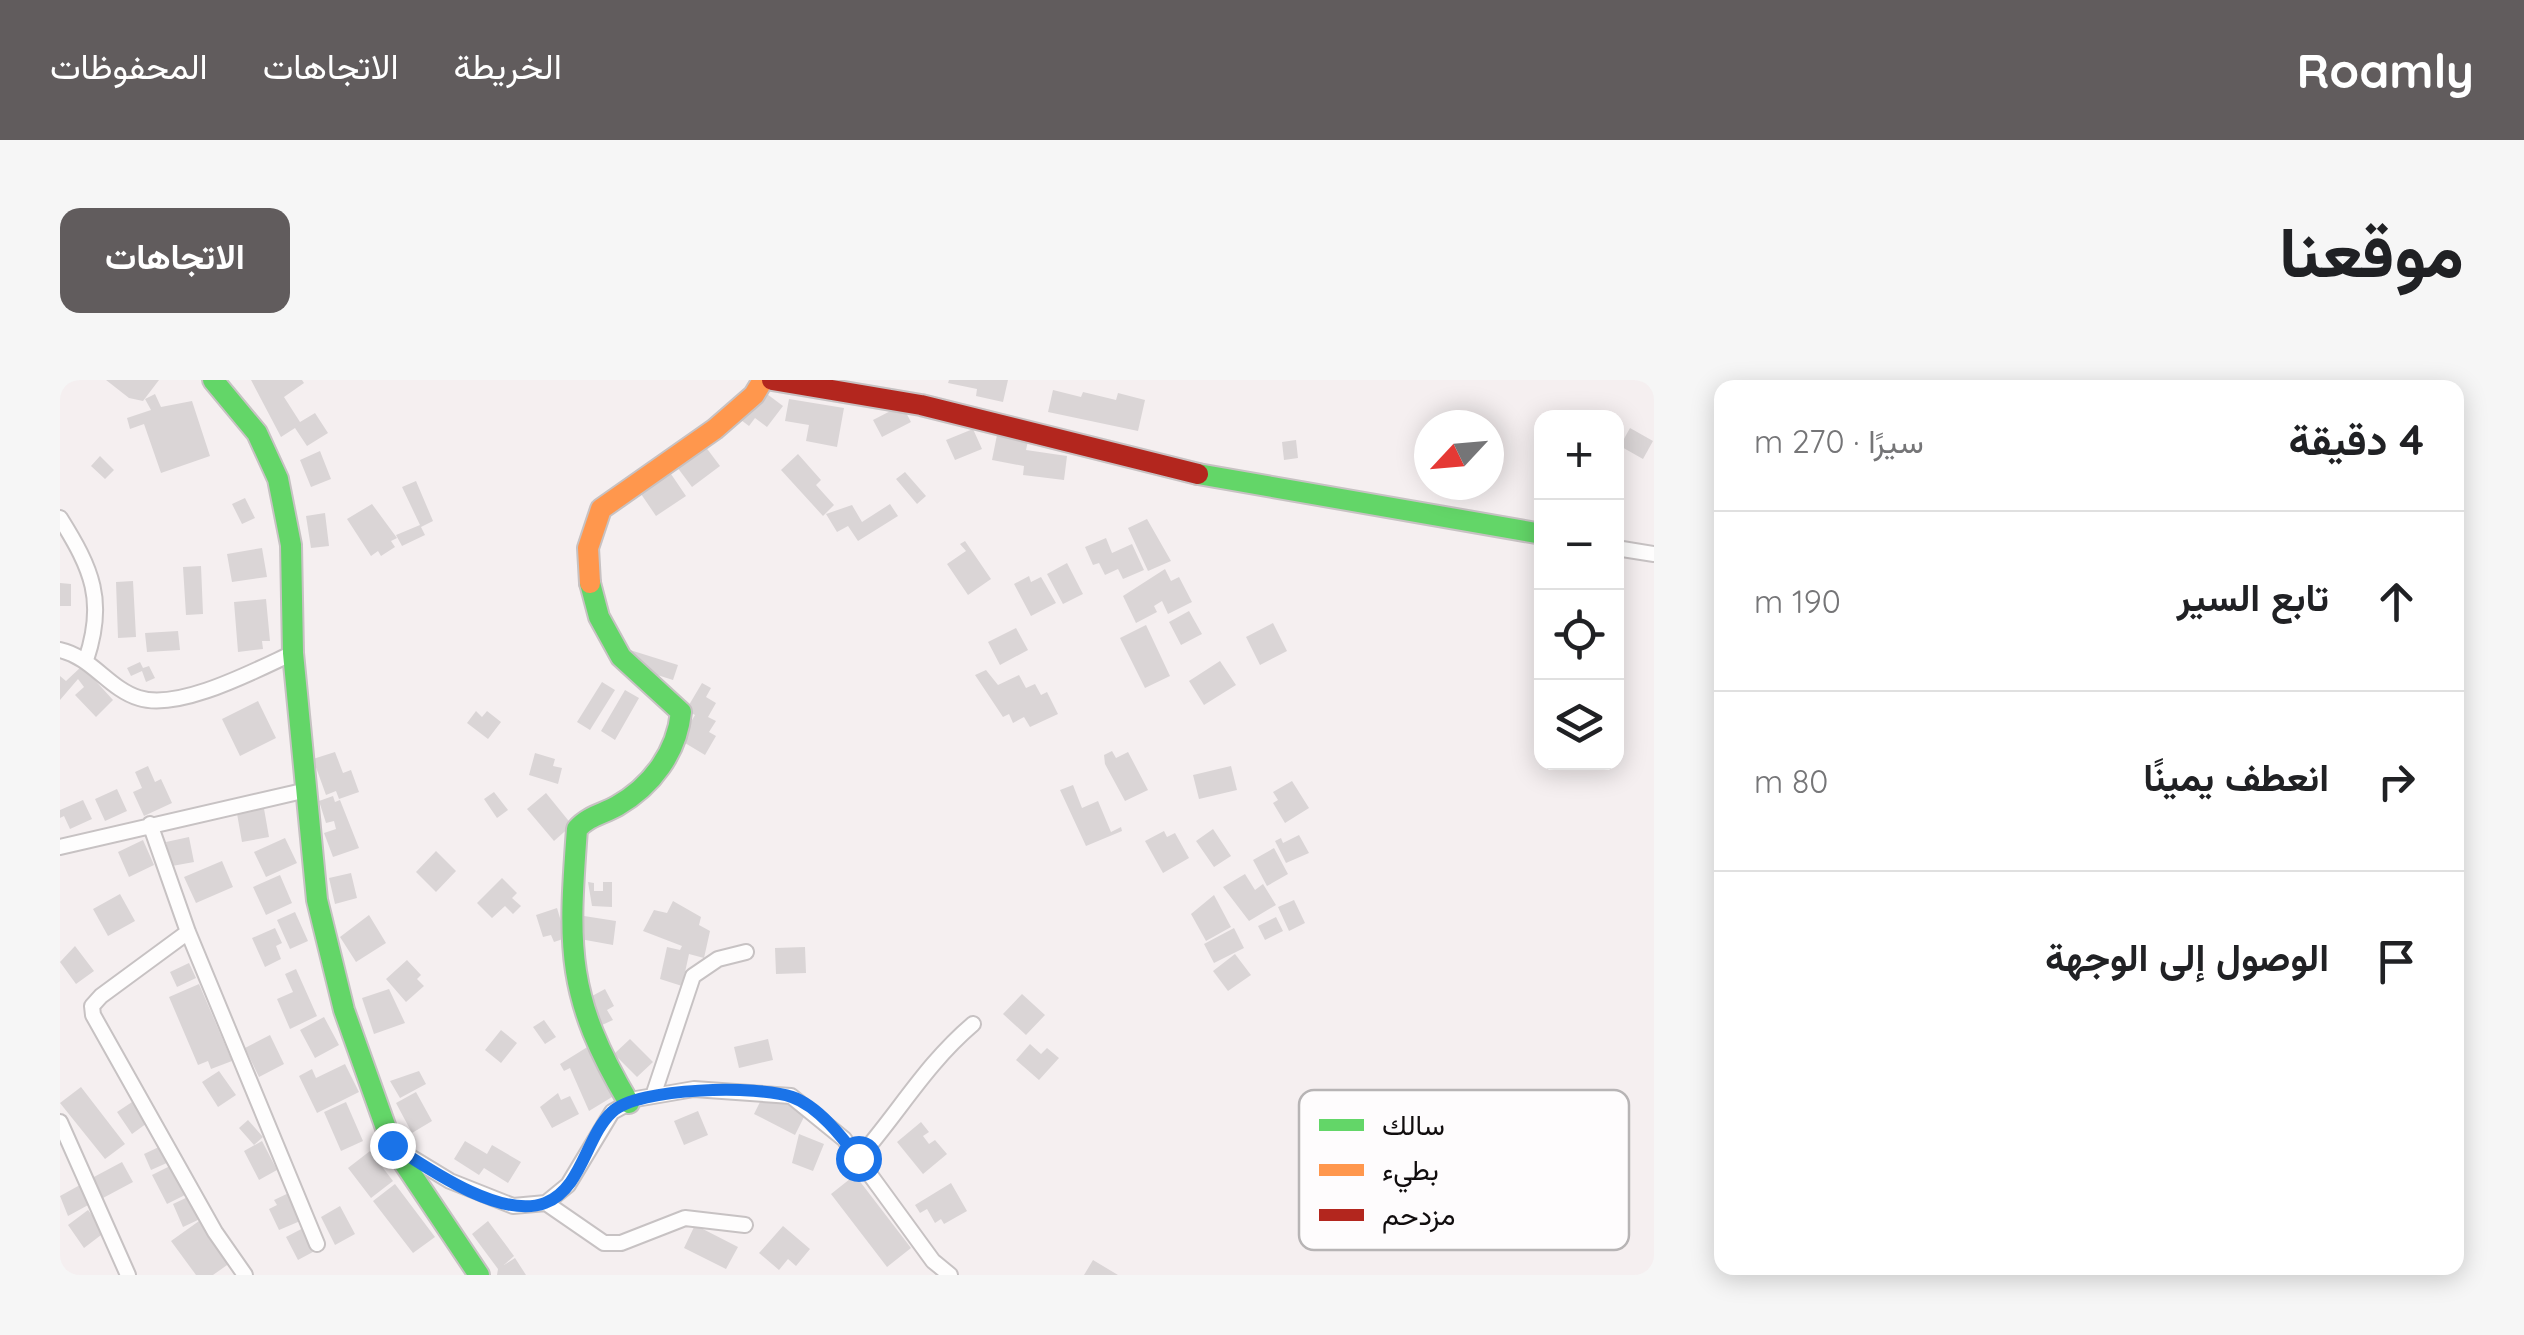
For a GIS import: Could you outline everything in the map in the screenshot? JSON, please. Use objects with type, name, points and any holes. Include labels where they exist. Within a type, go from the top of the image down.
[{"type":"street","points":[[214,380],[258,433],[278,479],[291,544],[293,653],[317,900],[344,1010],[392,1145],[478,1275]]},
{"type":"street","points":[[629,1103],[589,1030],[578,992],[570,909],[577,829],[582,820],[618,805],[670,756],[681,732],[681,712],[623,661],[599,613],[585,549],[590,526],[601,510],[722,424],[750,400],[763,380]]},
{"type":"street","points":[[772,380],[921,405],[1198,474],[1534,533]]},
{"type":"street","points":[[60,518],[95,586],[98,626],[86,660]]},
{"type":"street","points":[[1624,549],[1654,554]]},
{"type":"street","points":[[60,650],[86,660],[139,698],[170,699],[236,680],[293,653]]},
{"type":"street","points":[[60,847],[307,790]]},
{"type":"street","points":[[150,824],[188,932],[317,1244]]},
{"type":"street","points":[[188,932],[101,996],[92,1006],[93,1016],[215,1232],[245,1275]]},
{"type":"street","points":[[653,1096],[692,976],[718,959],[746,952]]},
{"type":"street","points":[[858,1158],[891,1122],[930,1062],[974,1024]]},
{"type":"street","points":[[392,1145],[450,1182],[513,1206],[546,1203],[568,1185],[612,1112],[629,1103],[694,1089],[791,1096],[844,1139],[933,1261],[950,1275]]},
{"type":"street","points":[[60,1122],[128,1275]]},
{"type":"street","points":[[546,1203],[604,1244],[621,1243],[685,1218],[745,1225]]},
{"type":"building","points":[[106,380],[159,380],[143,401],[129,398]]},
{"type":"building","points":[[251,380],[302,380],[304,383],[284,397],[300,422],[315,413],[328,433],[307,446],[295,428],[281,437]]},
{"type":"building","points":[[1008,380],[1003,402],[976,396],[977,389],[948,383]]},
{"type":"building","points":[[1053,390],[1116,400],[1118,393],[1145,400],[1138,431],[1048,412]]},
{"type":"building","points":[[763,391],[783,406],[767,427],[755,418],[749,426],[741,420]]},
{"type":"building","points":[[155,394],[161,407],[192,401],[210,456],[161,473],[144,424],[130,429],[127,418],[151,410],[145,399]]},
{"type":"building","points":[[789,399],[844,408],[837,447],[806,441],[809,425],[785,421]]},
{"type":"building","points":[[902,405],[911,422],[882,437],[873,420]]},
{"type":"building","points":[[1630,428],[1653,441],[1643,459],[1624,448]]},
{"type":"building","points":[[973,429],[982,449],[955,460],[946,440]]},
{"type":"building","points":[[997,435],[1028,441],[1026,450],[1067,456],[1064,480],[1023,475],[1024,466],[992,460]]},
{"type":"building","points":[[1296,440],[1298,458],[1284,460],[1282,442]]},
{"type":"building","points":[[705,446],[720,466],[692,487],[677,467]]},
{"type":"building","points":[[320,451],[331,479],[311,487],[300,460]]},
{"type":"building","points":[[798,454],[821,480],[816,485],[834,505],[823,516],[781,470]]},
{"type":"building","points":[[100,456],[114,470],[105,479],[91,466]]},
{"type":"building","points":[[905,472],[926,496],[917,504],[896,479]]},
{"type":"building","points":[[671,474],[686,496],[656,516],[641,494]]},
{"type":"building","points":[[416,481],[433,521],[421,527],[425,535],[402,546],[396,535],[420,525],[402,487]]},
{"type":"building","points":[[245,498],[255,518],[242,524],[232,504]]},
{"type":"building","points":[[372,504],[397,538],[391,541],[395,547],[381,556],[378,551],[371,556],[347,519]]},
{"type":"building","points":[[890,504],[898,516],[858,541],[848,526],[837,532],[826,514],[852,505],[862,522]]},
{"type":"building","points":[[325,513],[329,546],[311,548],[306,516]]},
{"type":"building","points":[[1147,519],[1171,561],[1148,571],[1128,528]]},
{"type":"building","points":[[1106,538],[1112,553],[1132,544],[1144,570],[1123,579],[1118,569],[1105,575],[1099,563],[1093,565],[1085,547]]},
{"type":"building","points":[[965,541],[991,579],[968,595],[947,564],[966,551],[960,544]]},
{"type":"building","points":[[262,548],[267,577],[232,582],[227,554]]},
{"type":"building","points":[[1067,563],[1083,594],[1063,604],[1047,574]]},
{"type":"building","points":[[201,566],[203,614],[186,615],[183,567]]},
{"type":"building","points":[[1165,569],[1171,581],[1179,577],[1192,602],[1168,614],[1162,601],[1154,606],[1157,612],[1136,623],[1123,596]]},
{"type":"building","points":[[1029,576],[1031,582],[1041,577],[1056,603],[1031,616],[1014,584]]},
{"type":"building","points":[[133,581],[136,637],[118,638],[116,582]]},
{"type":"building","points":[[60,583],[71,584],[71,606],[60,606]]},
{"type":"building","points":[[266,599],[270,641],[262,641],[263,649],[238,652],[234,602]]},
{"type":"building","points":[[1189,611],[1202,634],[1181,645],[1169,622]]},
{"type":"building","points":[[1273,623],[1287,651],[1260,665],[1246,637]]},
{"type":"building","points":[[1146,625],[1170,676],[1145,688],[1120,638]]},
{"type":"building","points":[[1016,628],[1028,650],[1000,665],[988,642]]},
{"type":"building","points":[[178,631],[180,650],[147,652],[145,633]]},
{"type":"building","points":[[630,650],[678,665],[673,680],[626,665]]},
{"type":"building","points":[[1220,661],[1236,685],[1204,705],[1189,681]]},
{"type":"building","points":[[140,662],[143,668],[149,666],[155,678],[146,682],[142,671],[131,676],[127,668]]},
{"type":"building","points":[[82,666],[113,700],[96,717],[75,695],[84,687],[78,679],[60,700],[60,676],[66,681]]},
{"type":"building","points":[[986,670],[998,685],[1019,675],[1026,688],[1035,684],[1041,695],[1047,692],[1058,714],[1030,727],[1024,717],[1013,723],[1009,714],[1003,717],[975,675]]},
{"type":"building","points":[[602,682],[615,690],[590,730],[577,722]]},
{"type":"building","points":[[702,683],[711,688],[706,697],[716,703],[708,717],[716,721],[709,732],[716,736],[705,755],[680,740],[695,715],[686,710]]},
{"type":"building","points":[[625,690],[639,698],[615,740],[601,731]]},
{"type":"building","points":[[258,701],[276,738],[240,756],[222,719]]},
{"type":"building","points":[[476,711],[482,717],[487,711],[501,722],[488,739],[467,723]]},
{"type":"building","points":[[1112,751],[1116,758],[1128,752],[1148,790],[1125,801],[1105,764],[1104,755]]},
{"type":"building","points":[[335,752],[343,773],[351,770],[359,792],[339,799],[336,791],[326,795],[313,759]]},
{"type":"building","points":[[535,753],[555,759],[553,766],[562,768],[558,784],[529,775]]},
{"type":"building","points":[[148,766],[155,782],[161,779],[172,803],[144,816],[133,792],[142,788],[135,772]]},
{"type":"building","points":[[1231,766],[1237,790],[1199,799],[1193,775]]},
{"type":"building","points":[[1292,781],[1309,808],[1285,823],[1273,803],[1278,800],[1273,792]]},
{"type":"building","points":[[1073,785],[1082,808],[1098,801],[1111,832],[1121,827],[1122,831],[1086,846],[1060,790]]},
{"type":"building","points":[[117,789],[127,811],[105,821],[95,799]]},
{"type":"building","points":[[494,792],[508,810],[497,818],[484,799]]},
{"type":"building","points":[[546,793],[572,825],[554,841],[527,809]]},
{"type":"building","points":[[333,796],[335,802],[340,800],[359,848],[333,857],[324,833],[336,829],[334,821],[326,823],[319,801]]},
{"type":"building","points":[[83,800],[92,819],[70,829],[64,816],[60,818],[60,810]]},
{"type":"building","points":[[263,803],[269,837],[242,842],[236,808]]},
{"type":"building","points":[[1213,829],[1231,856],[1214,867],[1196,841]]},
{"type":"building","points":[[1164,831],[1167,837],[1175,833],[1189,858],[1163,873],[1145,841]]},
{"type":"building","points":[[1299,835],[1309,853],[1286,863],[1275,841],[1281,838],[1283,843]]},
{"type":"building","points":[[189,837],[194,862],[172,866],[166,842]]},
{"type":"building","points":[[285,838],[297,863],[266,877],[254,852]]},
{"type":"building","points":[[143,840],[154,865],[129,877],[118,852]]},
{"type":"building","points":[[1274,848],[1288,874],[1267,886],[1253,860]]},
{"type":"building","points":[[436,851],[456,871],[436,892],[416,872]]},
{"type":"building","points":[[222,861],[233,887],[196,903],[184,877]]},
{"type":"building","points":[[351,873],[357,898],[335,904],[329,878]]},
{"type":"building","points":[[1245,874],[1255,890],[1263,884],[1276,905],[1249,921],[1223,887]]},
{"type":"building","points":[[280,875],[292,903],[266,915],[253,887]]},
{"type":"building","points":[[502,878],[517,893],[512,898],[521,906],[513,914],[505,906],[492,918],[477,903]]},
{"type":"building","points":[[588,882],[594,883],[594,891],[603,891],[603,882],[612,882],[612,907],[592,906]]},
{"type":"building","points":[[120,894],[135,921],[108,936],[93,909]]},
{"type":"building","points":[[1214,895],[1231,927],[1206,941],[1191,914]]},
{"type":"building","points":[[1294,900],[1305,923],[1289,931],[1278,907]]},
{"type":"building","points":[[673,901],[701,917],[699,925],[710,931],[704,958],[689,954],[682,986],[660,979],[667,947],[680,950],[682,946],[643,931],[654,910],[667,913]]},
{"type":"building","points":[[557,908],[566,938],[554,942],[551,935],[543,937],[536,915]]},
{"type":"building","points":[[295,912],[308,941],[290,949],[277,920]]},
{"type":"building","points":[[369,915],[386,943],[356,962],[340,937]]},
{"type":"building","points":[[584,916],[616,921],[613,945],[580,939]]},
{"type":"building","points":[[1276,917],[1283,931],[1265,940],[1258,926]]},
{"type":"building","points":[[275,928],[282,943],[276,946],[281,959],[265,967],[252,938]]},
{"type":"building","points":[[1234,928],[1244,948],[1214,963],[1204,944]]},
{"type":"building","points":[[75,946],[94,971],[76,984],[60,962]]},
{"type":"building","points":[[805,947],[806,973],[776,974],[775,948]]},
{"type":"building","points":[[1235,954],[1251,975],[1228,991],[1213,971]]},
{"type":"building","points":[[407,960],[421,975],[417,979],[424,986],[406,1002],[386,979]]},
{"type":"building","points":[[189,963],[196,978],[177,987],[170,972]]},
{"type":"building","points":[[296,969],[317,1016],[290,1029],[277,999],[293,992],[285,974]]},
{"type":"building","points":[[199,984],[232,1061],[211,1069],[208,1061],[198,1065],[169,997]]},
{"type":"building","points":[[389,989],[405,1023],[374,1034],[362,998]]},
{"type":"building","points":[[605,989],[614,1006],[607,1010],[613,1020],[602,1025],[597,1017],[591,1020],[581,1002]]},
{"type":"building","points":[[1022,994],[1045,1015],[1026,1035],[1003,1014]]},
{"type":"building","points":[[324,1017],[339,1045],[315,1058],[300,1030]]},
{"type":"building","points":[[544,1020],[556,1037],[545,1044],[533,1027]]},
{"type":"building","points":[[501,1030],[517,1043],[501,1063],[485,1050]]},
{"type":"building","points":[[270,1035],[284,1064],[259,1077],[245,1048]]},
{"type":"building","points":[[630,1039],[653,1062],[637,1077],[614,1054]]},
{"type":"building","points":[[768,1039],[773,1060],[739,1068],[734,1047]]},
{"type":"building","points":[[1030,1044],[1041,1054],[1047,1048],[1059,1058],[1039,1080],[1016,1060]]},
{"type":"building","points":[[589,1046],[617,1094],[589,1111],[570,1068],[564,1071],[560,1064]]},
{"type":"building","points":[[345,1064],[359,1092],[317,1113],[299,1076],[312,1069],[316,1078]]},
{"type":"building","points":[[219,1071],[236,1095],[218,1107],[202,1082]]},
{"type":"building","points":[[419,1071],[426,1084],[400,1098],[390,1081]]},
{"type":"building","points":[[81,1087],[125,1144],[105,1159],[60,1103]]},
{"type":"building","points":[[766,1090],[807,1111],[795,1135],[754,1114]]},
{"type":"building","points":[[416,1092],[432,1121],[412,1133],[396,1103]]},
{"type":"building","points":[[558,1093],[561,1100],[570,1096],[579,1114],[552,1128],[540,1107]]},
{"type":"building","points":[[135,1100],[150,1121],[132,1134],[117,1112]]},
{"type":"building","points":[[346,1102],[363,1141],[341,1151],[324,1112]]},
{"type":"building","points":[[698,1111],[708,1135],[684,1145],[674,1121]]},
{"type":"building","points":[[248,1120],[263,1137],[254,1145],[239,1128]]},
{"type":"building","points":[[921,1122],[929,1132],[923,1136],[929,1144],[935,1140],[947,1154],[923,1174],[897,1142]]},
{"type":"building","points":[[799,1134],[824,1144],[813,1171],[792,1163]]},
{"type":"building","points":[[262,1141],[277,1170],[259,1180],[244,1151]]},
{"type":"building","points":[[465,1141],[487,1154],[492,1145],[521,1162],[508,1183],[484,1168],[479,1175],[454,1159]]},
{"type":"building","points":[[161,1146],[169,1162],[151,1170],[144,1154]]},
{"type":"building","points":[[370,1151],[393,1181],[371,1198],[348,1168]]},
{"type":"building","points":[[122,1162],[133,1182],[103,1198],[92,1178]]},
{"type":"building","points":[[174,1164],[189,1193],[167,1204],[152,1175]]},
{"type":"building","points":[[855,1175],[911,1248],[887,1267],[831,1194]]},
{"type":"building","points":[[951,1183],[967,1211],[944,1224],[941,1219],[935,1223],[927,1209],[920,1213],[915,1205]]},
{"type":"building","points":[[395,1184],[435,1237],[413,1253],[373,1201]]},
{"type":"building","points":[[80,1185],[90,1204],[68,1216],[60,1196]]},
{"type":"building","points":[[293,1191],[305,1219],[279,1230],[269,1209],[277,1205],[274,1200]]},
{"type":"building","points":[[190,1196],[200,1219],[183,1227],[173,1204]]},
{"type":"building","points":[[340,1206],[355,1234],[335,1245],[321,1217]]},
{"type":"building","points":[[88,1210],[105,1232],[84,1248],[68,1225]]},
{"type":"building","points":[[199,1221],[230,1263],[213,1275],[196,1275],[171,1241]]},
{"type":"building","points":[[488,1221],[514,1256],[504,1265],[515,1258],[526,1275],[497,1275],[498,1269],[472,1234]]},
{"type":"building","points":[[311,1224],[324,1246],[298,1260],[286,1237]]},
{"type":"building","points":[[695,1225],[738,1247],[726,1269],[684,1248]]},
{"type":"building","points":[[783,1226],[810,1249],[796,1266],[788,1259],[779,1270],[759,1253]]},
{"type":"building","points":[[1093,1260],[1118,1275],[1084,1275]]},
{"type":"traffic: fast","points":[[213,380],[257,433],[278,479],[291,545],[293,653],[317,900],[344,1010],[392,1145],[479,1275]]},
{"type":"traffic: fast","points":[[1198,474],[1534,533]]},
{"type":"traffic: fast","points":[[590,583],[599,617],[621,657],[681,712],[674,741],[652,778],[630,798],[577,829],[572,908],[576,971],[593,1032],[629,1103]]},
{"type":"traffic: slow","points":[[590,583],[588,548],[601,509],[715,429],[754,395],[763,380]]},
{"type":"traffic: jam","points":[[772,380],[921,405],[1198,474]]},
{"type":"route","points":[[392,1145],[450,1182],[513,1206],[546,1203],[568,1185],[612,1112],[636,1100],[694,1089],[791,1096],[815,1112],[858,1158]]}]
